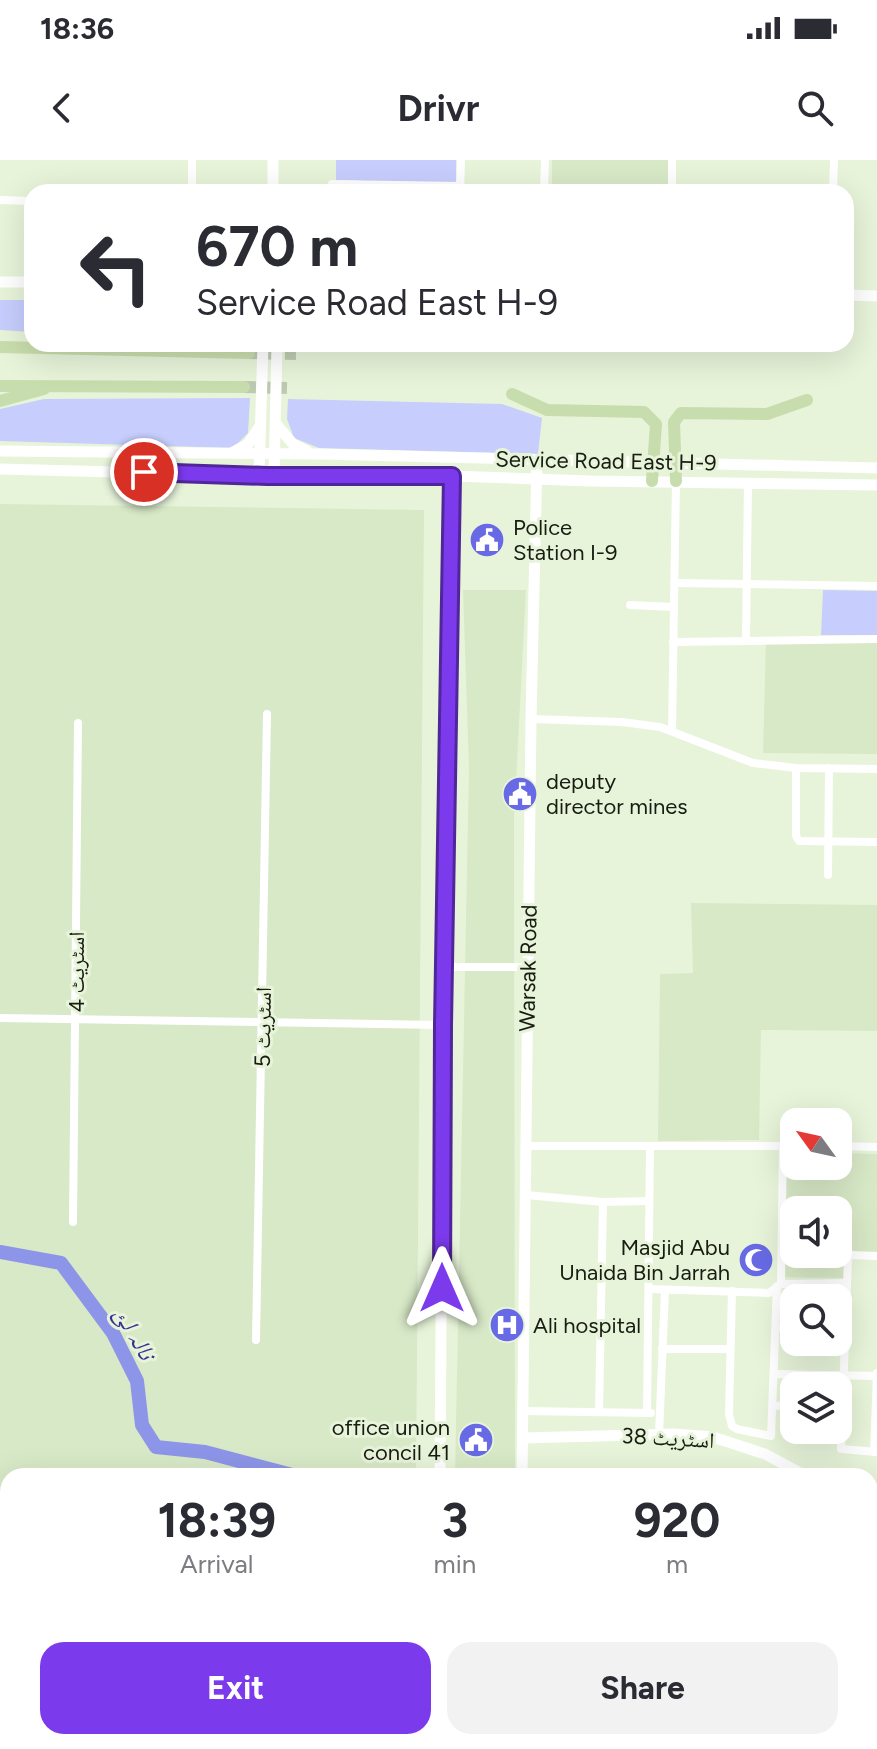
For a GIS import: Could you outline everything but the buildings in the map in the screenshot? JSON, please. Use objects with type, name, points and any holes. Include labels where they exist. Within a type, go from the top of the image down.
[{"type":"main road","points":[[0,344],[24,345]]},
{"type":"main road","points":[[218,352],[249,353]]},
{"type":"main road","points":[[0,386],[244,387]]},
{"type":"main road","points":[[0,401],[54,386]]},
{"type":"main road","points":[[512,394],[547,410],[644,412],[656,424],[652,481]]},
{"type":"main road","points":[[676,481],[674,422],[681,413],[767,414],[807,400]]},
{"type":"street","points":[[192,160],[192,184]]},
{"type":"street","points":[[273,160],[273,184]]},
{"type":"street","points":[[460,184],[461,160]]},
{"type":"street","points":[[544,184],[545,160]]},
{"type":"street","points":[[672,160],[672,184]]},
{"type":"street","points":[[833,184],[834,160]]},
{"type":"street","points":[[0,200],[24,201]]},
{"type":"street","points":[[0,282],[24,282]]},
{"type":"street","points":[[854,295],[877,296]]},
{"type":"street","points":[[263,352],[261,454],[266,475]]},
{"type":"street","points":[[266,475],[275,454],[277,352]]},
{"type":"street","points":[[224,453],[237,451],[248,444],[257,434],[261,422]]},
{"type":"street","points":[[276,423],[293,444],[319,454]]},
{"type":"street","name":"Service Road East H-9","points":[[0,451],[319,454],[877,468]]},
{"type":"street","name":"Warsak Road","points":[[522,1468],[537,460]]},
{"type":"street","points":[[835,466],[835,484]]},
{"type":"street","name":"Service Road East H-9","points":[[0,469],[877,485]]},
{"type":"street","points":[[440,1468],[452,476]]},
{"type":"street","points":[[672,731],[676,481]]},
{"type":"street","points":[[746,640],[748,483]]},
{"type":"street","points":[[674,583],[877,586]]},
{"type":"street","points":[[630,605],[674,607]]},
{"type":"street","points":[[673,642],[877,639]]},
{"type":"street","name":"اسٹریٹ 5","points":[[256,1340],[267,714]]},
{"type":"street","points":[[531,719],[622,722],[672,731],[753,763],[796,768],[877,769]]},
{"type":"street","name":"اسٹریٹ 4","points":[[73,1222],[78,723]]},
{"type":"street","points":[[796,768],[797,839],[802,843],[877,842]]},
{"type":"street","points":[[828,875],[829,768]]},
{"type":"street","points":[[444,967],[528,967]]},
{"type":"street","points":[[0,1018],[443,1025]]},
{"type":"street","points":[[526,1146],[780,1146]]},
{"type":"street","points":[[852,1146],[877,1147]]},
{"type":"street","points":[[647,1413],[650,1147]]},
{"type":"street","points":[[732,1291],[729,1414],[732,1426],[751,1434],[771,1436],[782,1180]]},
{"type":"street","points":[[526,1195],[603,1202],[649,1201]]},
{"type":"street","points":[[599,1412],[603,1202]]},
{"type":"street","points":[[650,1289],[769,1293],[779,1285],[847,1283],[848,1256],[877,1256]]},
{"type":"street","points":[[659,1435],[665,1290]]},
{"type":"street","points":[[662,1349],[730,1349]]},
{"type":"street","points":[[774,1374],[780,1374]]},
{"type":"street","points":[[842,1444],[842,1450],[876,1452],[877,1375],[852,1375]]},
{"type":"street","points":[[774,1406],[780,1406]]},
{"type":"street","points":[[523,1411],[660,1414]]},
{"type":"street","name":"اسٹریٹ 38","points":[[523,1438],[713,1437],[765,1454],[791,1468]]},
{"type":"shaded area","points":[[336,160],[456,160],[456,184],[336,180]]},
{"type":"shaded area","points":[[552,160],[669,160],[668,184],[552,184]]},
{"type":"shaded area","points":[[0,300],[24,300],[24,332],[0,330]]},
{"type":"shaded area","points":[[250,398],[248,433],[233,448],[0,441],[0,409],[44,399]]},
{"type":"shaded area","points":[[288,399],[502,404],[542,418],[538,454],[319,448],[294,438],[287,419]]},
{"type":"shaded area","points":[[0,504],[424,510],[416,1468],[0,1468]]},
{"type":"shaded area","points":[[463,590],[526,590],[514,820],[515,1468],[455,1468],[469,768]]},
{"type":"shaded area","points":[[823,590],[877,591],[877,635],[821,635]]},
{"type":"shaded area","points":[[766,640],[877,641],[877,754],[763,753]]},
{"type":"shaded area","points":[[691,903],[877,905],[877,1031],[761,1030],[759,1140],[658,1141],[660,974],[693,973]]},
{"type":"shaded area","points":[[852,1153],[877,1154],[877,1253],[852,1253],[852,1196],[782,1196],[782,1180],[852,1180]]},
{"type":"shaded area","points":[[780,1268],[846,1268],[845,1278],[780,1277]]},
{"type":"waterway","name":"نالہ لئ","points":[[0,1252],[61,1263],[113,1333],[137,1381],[142,1425],[156,1447],[205,1452],[266,1468]]},
{"type":"tunnel","points":[[249,353],[296,354]]},
{"type":"tunnel","points":[[244,387],[287,388]]},
{"type":"place","name":"Police Station I-9","points":[[487,540]]},
{"type":"place","name":"deputy director mines","points":[[520,794]]},
{"type":"place","name":"Masjid Abu Unaida Bin Jarrah","points":[[756,1260]]},
{"type":"place","name":"Ali hospital","points":[[507,1325]]},
{"type":"place","name":"office union concil 41","points":[[476,1440]]},
{"type":"route","points":[[144,472],[267,476],[452,476],[442,1288]]}]
